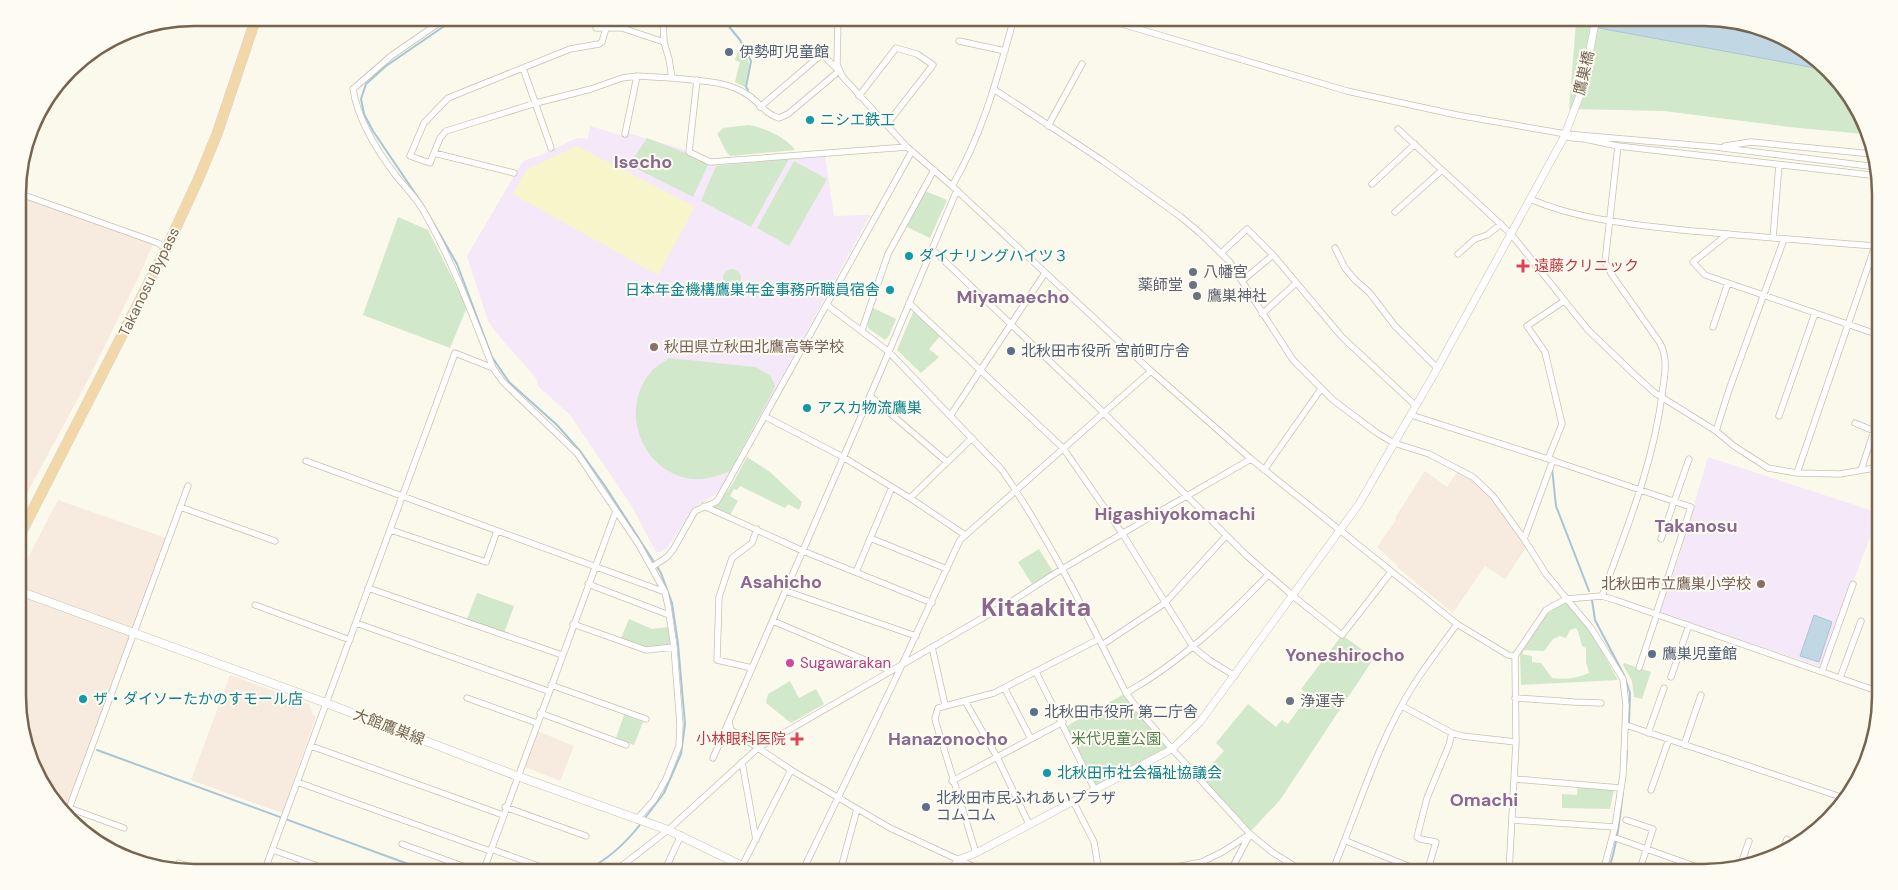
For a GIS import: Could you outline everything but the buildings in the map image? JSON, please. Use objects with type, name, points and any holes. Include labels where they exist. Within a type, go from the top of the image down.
[{"type":"highway","name":"Takanosu Bypass","points":[[26,523],[166,249],[217,134],[253,27]]},
{"type":"main road","name":"大館鷹巣線","points":[[26,594],[668,830],[731,864]]},
{"type":"street","points":[[713,758],[932,249],[954,188],[995,90],[1012,26]]},
{"type":"street","points":[[1130,26],[1346,91],[1439,111],[1566,133],[1715,147],[1869,166]]},
{"type":"street","name":"鷹巣橋","points":[[958,860],[976,853],[1172,750],[1200,722],[1359,504],[1438,368],[1566,133],[1583,87],[1594,26]]},
{"type":"street","points":[[434,27],[384,62],[353,89],[356,107],[365,128],[397,176],[422,208],[444,248],[493,368],[503,382],[577,453],[654,566],[670,615],[680,725],[679,746],[666,779],[641,821]]},
{"type":"street","points":[[596,27],[625,29],[664,42]]},
{"type":"street","points":[[663,27],[664,42],[672,78]]},
{"type":"street","points":[[838,27],[837,64],[839,71]]},
{"type":"street","points":[[606,28],[602,42],[599,44],[570,49],[448,98],[424,122],[410,156],[430,163],[440,138],[446,131],[536,103],[591,89],[622,78],[637,76],[727,84],[749,95],[770,116],[779,118],[788,114],[839,71]]},
{"type":"street","points":[[959,41],[1005,51]]},
{"type":"street","points":[[859,96],[896,48],[917,54],[933,65],[887,124]]},
{"type":"street","points":[[760,107],[822,54],[910,149],[1151,371],[1251,460],[1457,624],[1508,655],[1515,656]]},
{"type":"street","points":[[1048,126],[1082,64]]},
{"type":"street","points":[[523,68],[551,148]]},
{"type":"street","points":[[625,134],[637,76]]},
{"type":"street","points":[[696,80],[689,152],[710,162],[910,149]]},
{"type":"street","points":[[995,90],[1103,161],[1181,217],[1221,253],[1242,281],[1294,360],[1333,400],[1377,433],[1394,443],[1430,454],[1472,477],[1493,496],[1546,574],[1591,628],[1623,679],[1626,705],[1623,775],[1615,827],[1606,863]]},
{"type":"street","points":[[1398,129],[1511,234],[1588,330],[1655,392],[1716,431],[1734,446],[1768,468],[1797,473],[1840,474],[1872,468]]},
{"type":"street","points":[[1566,133],[1618,146],[1870,175]]},
{"type":"street","points":[[1715,147],[1751,142],[1867,153]]},
{"type":"street","points":[[1372,184],[1415,144]]},
{"type":"street","points":[[1602,596],[1640,489],[1659,424],[1666,364],[1664,352],[1605,262],[1618,146]]},
{"type":"street","points":[[654,566],[673,550],[694,511],[716,502],[719,498],[827,305],[910,149]]},
{"type":"street","points":[[434,153],[514,173]]},
{"type":"street","points":[[1773,238],[1779,165]]},
{"type":"street","points":[[862,330],[888,254],[934,170]]},
{"type":"street","points":[[1395,212],[1441,170]]},
{"type":"street","points":[[27,196],[158,243],[166,249]]},
{"type":"street","points":[[1530,199],[1553,209],[1609,222],[1872,246]]},
{"type":"street","points":[[1458,254],[1475,239],[1486,235],[1500,224]]},
{"type":"street","points":[[1221,253],[1247,228],[1273,255],[1342,337],[1416,406]]},
{"type":"street","points":[[1728,234],[1693,262],[1705,275],[1872,333]]},
{"type":"street","points":[[1716,431],[1784,239]]},
{"type":"street","points":[[1335,248],[1345,268],[1355,280],[1369,292],[1395,326],[1438,368]]},
{"type":"street","points":[[932,249],[1103,412],[1268,576],[1342,635],[1391,572]]},
{"type":"street","points":[[1242,281],[1273,255]]},
{"type":"street","points":[[1797,473],[1872,255]]},
{"type":"street","points":[[950,416],[1045,273]]},
{"type":"street","points":[[1713,327],[1728,282]]},
{"type":"street","points":[[1262,314],[1296,284]]},
{"type":"street","points":[[1524,539],[1562,424],[1546,352],[1527,326],[1564,300]]},
{"type":"street","points":[[909,303],[1063,448],[1122,533],[1193,647],[1209,660],[1235,676]]},
{"type":"street","points":[[827,305],[889,352],[1002,470],[1017,491],[1062,569],[1126,693],[1172,750],[1250,834],[1272,852],[1290,863]]},
{"type":"street","points":[[1779,416],[1815,313]]},
{"type":"street","points":[[267,864],[455,353],[493,368]]},
{"type":"street","points":[[806,864],[903,664],[960,540],[1151,371]]},
{"type":"street","points":[[1264,470],[1321,389]]},
{"type":"street","points":[[870,396],[947,462]]},
{"type":"street","points":[[1411,415],[1550,459],[1691,507],[1639,668]]},
{"type":"street","points":[[764,416],[843,457],[910,498],[965,535]]},
{"type":"street","points":[[1855,423],[1872,430]]},
{"type":"street","points":[[1861,470],[1872,437]]},
{"type":"street","points":[[910,498],[972,438]]},
{"type":"street","points":[[1661,539],[1689,459]]},
{"type":"street","points":[[625,864],[668,830],[758,748],[1012,601],[1122,533],[1251,460]]},
{"type":"street","points":[[306,461],[664,592]]},
{"type":"street","points":[[69,808],[188,486]]},
{"type":"street","points":[[856,572],[892,487]]},
{"type":"street","points":[[704,506],[803,551],[932,603]]},
{"type":"street","points":[[180,507],[275,541]]},
{"type":"street","points":[[485,864],[616,511]]},
{"type":"street","points":[[752,668],[717,660],[717,646],[720,597],[732,558],[752,543],[757,529]]},
{"type":"street","points":[[391,530],[486,562],[497,531]]},
{"type":"street","points":[[1102,645],[1165,603],[1226,536]]},
{"type":"street","points":[[870,538],[947,569]]},
{"type":"street","points":[[1126,693],[1193,647],[1226,620],[1268,576]]},
{"type":"street","points":[[588,584],[670,615]]},
{"type":"street","points":[[1822,672],[1853,584]]},
{"type":"street","points":[[368,588],[562,655]]},
{"type":"street","points":[[786,591],[916,636]]},
{"type":"street","points":[[1510,863],[1516,742],[1515,656],[1546,610],[1566,599],[1602,596],[1872,689]]},
{"type":"street","points":[[255,605],[350,640]]},
{"type":"street","points":[[773,621],[891,671]]},
{"type":"street","points":[[1840,678],[1861,621]]},
{"type":"street","points":[[356,623],[646,720]]},
{"type":"street","points":[[574,624],[646,650],[674,647]]},
{"type":"street","points":[[1336,863],[1376,761],[1402,706],[1457,624]]},
{"type":"street","points":[[1671,677],[1689,625]]},
{"type":"street","points":[[976,853],[952,781],[934,718],[938,708],[1004,689],[1099,639]]},
{"type":"street","points":[[932,647],[945,705]]},
{"type":"street","points":[[1036,672],[1095,790]]},
{"type":"street","points":[[1648,733],[1664,688]]},
{"type":"street","points":[[1004,689],[1031,739]]},
{"type":"street","points":[[1684,745],[1701,695]]},
{"type":"street","points":[[467,698],[536,723]]},
{"type":"street","points":[[1515,698],[1601,703]]},
{"type":"street","points":[[965,701],[997,757],[1029,824]]},
{"type":"street","points":[[1402,706],[1452,733],[1462,736],[1516,742]]},
{"type":"street","points":[[540,713],[626,745]]},
{"type":"street","points":[[729,722],[732,730],[791,770],[837,798],[910,838],[966,863]]},
{"type":"street","points":[[952,781],[1062,722]]},
{"type":"street","points":[[1626,725],[1838,796]]},
{"type":"street","points":[[1428,863],[1436,842],[1416,837],[1426,798],[1449,745],[1452,733]]},
{"type":"street","points":[[1651,790],[1669,740]]},
{"type":"street","points":[[311,746],[503,815]]},
{"type":"street","points":[[742,762],[756,840]]},
{"type":"street","points":[[744,864],[791,770]]},
{"type":"street","points":[[1514,779],[1620,788]]},
{"type":"street","points":[[297,782],[532,864]]},
{"type":"street","points":[[1073,801],[1094,842],[1098,863]]},
{"type":"street","points":[[505,807],[586,836]]},
{"type":"street","points":[[842,864],[857,809]]},
{"type":"street","points":[[73,812],[124,828]]},
{"type":"street","points":[[1512,820],[1615,827]]},
{"type":"street","points":[[1626,820],[1653,828],[1642,863]]},
{"type":"street","points":[[1195,863],[1202,862],[1224,851],[1250,834]]},
{"type":"street","points":[[1235,863],[1250,834]]},
{"type":"street","points":[[668,864],[680,835]]},
{"type":"street","points":[[1613,837],[1685,863]]},
{"type":"street","points":[[1346,841],[1403,863]]},
{"type":"street","points":[[1743,859],[1749,841]]},
{"type":"street","points":[[402,844],[458,864]]},
{"type":"street","points":[[273,850],[312,864]]},
{"type":"street","points":[[956,863],[958,860]]},
{"type":"shaded area","name":"秋田県立秋田北鷹高等学校","points":[[590,126],[626,137],[628,133],[685,150],[709,164],[825,155],[834,216],[870,215],[721,490],[695,506],[667,548],[661,552],[656,552],[631,505],[571,416],[538,386],[536,378],[488,321],[467,256],[523,161],[539,156],[577,138],[588,139]]},
{"type":"shaded area","points":[[27,198],[153,244],[89,378],[26,494]]},
{"type":"shaded area","name":"北秋田市立鷹巣小学校","points":[[1708,457],[1872,511],[1872,532],[1821,667],[1660,612],[1679,557]]},
{"type":"shaded area","points":[[1425,471],[1447,487],[1458,471],[1468,476],[1493,498],[1527,546],[1505,579],[1485,566],[1453,613],[1398,568],[1377,547],[1396,520],[1395,518]]},
{"type":"shaded area","points":[[58,500],[169,539],[69,808],[49,780],[39,760],[32,740],[28,718],[26,696],[26,561]]},
{"type":"shaded area","points":[[230,675],[309,704],[313,715],[316,716],[282,813],[191,780]]},
{"type":"shaded area","points":[[537,731],[574,746],[560,781],[523,766]]},
{"type":"green space","points":[[1576,26],[1597,26],[1814,68],[1837,92],[1849,110],[1860,134],[1789,127],[1664,111],[1569,109]]},
{"type":"green space","points":[[739,49],[745,52],[749,64],[745,87],[735,82],[740,62],[735,60]]},
{"type":"green space","points":[[749,125],[774,134],[786,141],[795,150],[730,156],[717,134],[723,128]]},
{"type":"green space","points":[[647,138],[686,153],[708,165],[693,197],[629,165]]},
{"type":"green space","points":[[789,159],[751,227],[701,201],[716,166]]},
{"type":"green space","points":[[794,161],[827,179],[789,246],[757,228]]},
{"type":"green space","points":[[925,191],[947,200],[930,238],[907,227]]},
{"type":"green space","points":[[398,217],[428,230],[467,307],[450,348],[363,315]]},
{"type":"green space","points":[[728,269],[736,269],[741,274],[739,285],[728,287],[723,282],[723,274]]},
{"type":"green space","points":[[873,308],[896,319],[889,336],[885,340],[868,328],[868,320]]},
{"type":"green space","points":[[914,310],[940,336],[929,349],[939,357],[921,373],[897,350]]},
{"type":"green space","points":[[669,358],[755,367],[771,376],[775,386],[772,393],[730,471],[703,479],[675,475],[660,466],[640,438],[636,421],[636,404],[641,387],[651,372]]},
{"type":"green space","points":[[747,457],[770,472],[802,502],[799,510],[788,504],[785,508],[740,486],[737,490],[734,489],[730,496],[738,501],[730,515],[710,507],[722,499]]},
{"type":"green space","points":[[1039,549],[1053,572],[1032,584],[1018,562]]},
{"type":"green space","points":[[477,593],[514,606],[504,633],[467,619]]},
{"type":"green space","points":[[1567,603],[1590,630],[1618,680],[1521,685],[1520,655],[1546,615],[1560,605]],"holes":[[[1576,628],[1582,646],[1586,648],[1586,662],[1589,673],[1571,678],[1552,678],[1541,663],[1532,662],[1532,656],[1522,654],[1524,650],[1544,651],[1553,639],[1560,636],[1566,638],[1570,630]]]},
{"type":"green space","points":[[629,619],[652,629],[668,627],[671,645],[646,648],[621,638]]},
{"type":"green space","points":[[1342,635],[1374,658],[1280,800],[1249,833],[1199,778],[1224,751],[1216,743],[1248,704],[1276,727],[1282,720],[1288,724],[1309,695],[1301,689]]},
{"type":"green space","points":[[1624,663],[1651,672],[1642,699],[1634,697],[1632,681],[1623,665]]},
{"type":"green space","points":[[790,681],[799,698],[816,689],[824,704],[791,723],[766,703],[768,694]]},
{"type":"green space","name":"米代児童公園","points":[[1126,693],[1172,749],[1095,790],[1065,727]]},
{"type":"green space","points":[[624,715],[643,722],[634,745],[616,738]]},
{"type":"green space","points":[[1578,785],[1614,789],[1610,809],[1562,808],[1562,794],[1577,795]]},
{"type":"sand","points":[[577,146],[695,207],[658,275],[513,194],[527,169]]},
{"type":"water","points":[[1589,26],[1704,26],[1737,29],[1758,35],[1788,49],[1814,68]]},
{"type":"water","points":[[1814,615],[1832,622],[1819,662],[1800,656]]},
{"type":"waterway","points":[[443,27],[386,66],[366,84],[361,99],[364,114],[373,131],[423,205],[457,264],[492,357],[509,382],[557,425],[580,451],[661,573],[672,603],[678,644],[685,724],[681,754],[664,793],[645,818]]},
{"type":"waterway","points":[[729,27],[740,40],[751,61],[746,87],[748,90]]},
{"type":"waterway","points":[[1552,468],[1556,506],[1589,591]]},
{"type":"waterway","points":[[1592,600],[1595,620],[1624,675],[1630,693],[1629,724]]},
{"type":"waterway","points":[[97,750],[408,864]]},
{"type":"waterway","points":[[1626,766],[1627,751]]},
{"type":"waterway","points":[[1611,863],[1616,842],[1623,791]]},
{"type":"waterway","points":[[597,864],[616,850],[642,822]]},
{"type":"place","name":"伊勢町児童館","points":[[729,52]]},
{"type":"place","name":"ニシエ鉄工","points":[[810,120]]},
{"type":"place","name":"ダイナリングハイツ３","points":[[909,256]]},
{"type":"place","name":"遠藤クリニック","points":[[1523,266]]},
{"type":"place","name":"八幡宮","points":[[1193,272]]},
{"type":"place","name":"薬師堂","points":[[1193,285]]},
{"type":"place","name":"日本年金機構鷹巣年金事務所職員宿舎","points":[[890,290]]},
{"type":"place","name":"鷹巣神社","points":[[1197,296]]},
{"type":"place","name":"秋田県立秋田北鷹高等学校","points":[[654,347]]},
{"type":"place","name":"北秋田市役所 宮前町庁舎","points":[[1011,351]]},
{"type":"place","name":"アスカ物流鷹巣","points":[[807,408]]},
{"type":"place","name":"北秋田市立鷹巣小学校","points":[[1761,584]]},
{"type":"place","name":"鷹巣児童館","points":[[1652,654]]},
{"type":"place","name":"Sugawarakan","points":[[790,663]]},
{"type":"place","name":"ザ・ダイソーたかのすモール店","points":[[83,699]]},
{"type":"place","name":"浄運寺","points":[[1290,701]]},
{"type":"place","name":"北秋田市役所 第二庁舎","points":[[1034,712]]},
{"type":"place","name":"小林眼科医院","points":[[797,739]]},
{"type":"place","name":"北秋田市社会福祉協議会","points":[[1047,773]]},
{"type":"place","name":"北秋田市民ふれあいプラザ コムコム","points":[[926,807]]},
{"type":"district","name":"Isecho","points":[[643,162]]},
{"type":"district","name":"Miyamaecho","points":[[1013,297]]},
{"type":"district","name":"Higashiyokomachi","points":[[1175,514]]},
{"type":"district","name":"Takanosu","points":[[1696,526]]},
{"type":"district","name":"Asahicho","points":[[781,582]]},
{"type":"district","name":"Kitaakita","points":[[1036,607]]},
{"type":"district","name":"Yoneshirocho","points":[[1345,655]]},
{"type":"district","name":"Hanazonocho","points":[[948,739]]},
{"type":"district","name":"Omachi","points":[[1484,800]]}]
